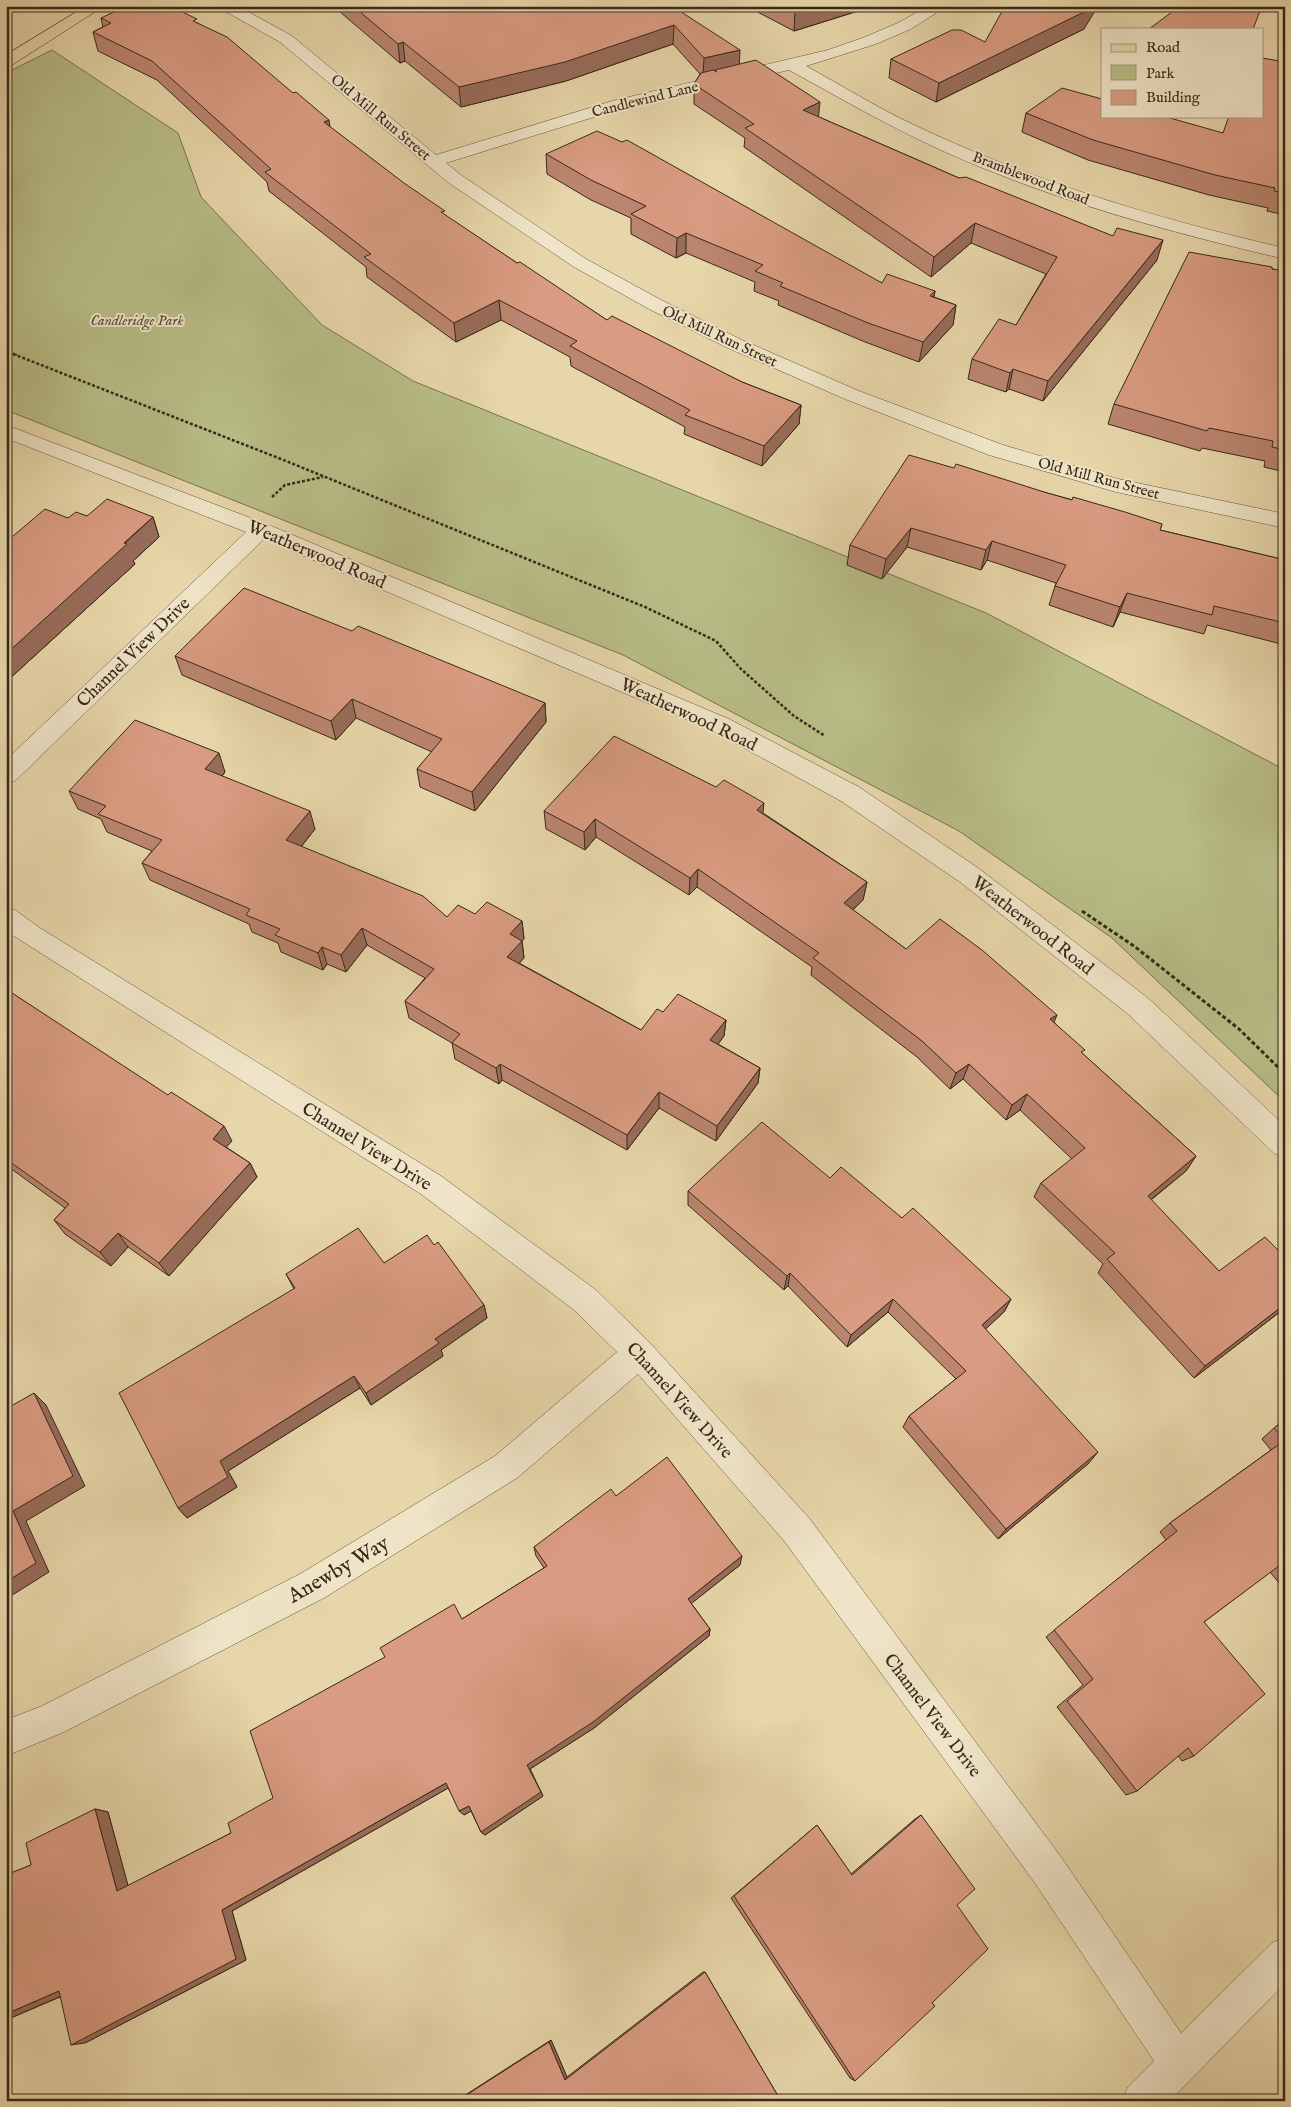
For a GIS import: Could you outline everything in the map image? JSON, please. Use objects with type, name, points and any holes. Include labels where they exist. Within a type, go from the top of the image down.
[{"type":"main road","points":[[6,62],[97,6]]},
{"type":"street","name":"Old Mill Run Street","points":[[226,6],[286,39],[454,178],[580,263],[656,305],[735,344],[852,395],[996,450],[1116,485],[1285,521]]},
{"type":"street","name":"Candlewind Lane","points":[[433,161],[644,97],[792,65],[852,48],[913,24],[940,6]]},
{"type":"street","name":"Bramblewood Road","points":[[792,65],[905,126],[1008,172],[1141,217],[1212,238],[1285,254]]},
{"type":"street","name":"Weatherwood Road","points":[[6,431],[251,526],[721,725],[850,794],[969,875],[1138,1006],[1285,1145]]},
{"type":"street","name":"Channel View Drive","points":[[6,775],[251,526]]},
{"type":"street","name":"Channel View Drive","points":[[6,917],[431,1185],[585,1300],[639,1353],[797,1530],[1048,1870],[1179,2064]]},
{"type":"street","name":"Anewby Way","points":[[6,1738],[52,1720],[320,1581],[506,1467],[639,1353]]},
{"type":"street","points":[[1142,2101],[1285,1956]]},
{"type":"path","points":[[251,526],[286,486],[323,477]]},
{"type":"green space","name":"Candleridge Park","points":[[52,50],[178,133],[201,197],[322,325],[413,381],[986,613],[1285,770],[1285,1102],[1112,938],[959,831],[623,655],[6,410],[6,73]]},
{"type":"building","points":[[127,6],[170,6],[197,19],[193,21],[227,37],[293,93],[296,92],[329,120],[324,122],[404,183],[445,211],[441,212],[607,320],[612,316],[742,382],[801,405],[764,446],[685,415],[690,410],[570,346],[577,341],[499,300],[454,323],[364,257],[371,254],[265,172],[271,169],[152,61],[93,32],[111,23],[101,18]]},
{"type":"building","points":[[353,6],[672,6],[740,50],[704,58],[674,25],[565,62],[459,87],[403,42],[398,44]]},
{"type":"building","points":[[785,6],[813,6],[795,11]]},
{"type":"building","points":[[1005,6],[1090,6],[1088,10],[939,83],[891,59],[952,30],[961,30],[985,42]]},
{"type":"building","points":[[1180,6],[1252,6],[1261,8],[1253,28],[1150,28]]},
{"type":"building","points":[[1264,58],[1285,62],[1285,193],[1274,191],[1275,188],[1215,175],[1093,140],[1026,113],[1062,88],[1101,99],[1101,118],[1170,118],[1223,133],[1228,118],[1264,118]]},
{"type":"building","points":[[756,60],[820,102],[803,110],[959,178],[966,177],[1113,236],[1117,228],[1163,240],[1048,381],[1013,369],[1010,373],[972,359],[999,319],[1016,325],[1057,257],[975,223],[934,257],[745,128],[754,124],[694,84],[701,73],[713,70],[717,72],[715,70]]},
{"type":"building","points":[[597,131],[622,142],[627,140],[882,283],[887,274],[935,291],[930,296],[956,305],[923,342],[868,323],[780,286],[783,283],[755,271],[763,265],[686,233],[677,238],[631,214],[646,206],[591,180],[546,154]]},
{"type":"building","points":[[1189,252],[1285,271],[1285,450],[1272,447],[1273,441],[1209,428],[1207,431],[1114,404]]},
{"type":"building","points":[[909,455],[954,468],[956,464],[1072,500],[1073,497],[1125,512],[1162,524],[1160,530],[1285,560],[1285,623],[1214,606],[1212,615],[1127,593],[1120,607],[1055,586],[1066,565],[992,541],[986,550],[911,528],[886,559],[850,545]]},
{"type":"building","points":[[107,499],[153,517],[124,543],[127,544],[6,654],[6,552],[13,546],[6,544],[6,542],[45,509],[68,518],[76,512],[87,516]]},
{"type":"building","points":[[244,588],[352,631],[358,626],[545,703],[472,792],[417,769],[442,739],[352,699],[331,721],[175,656]]},
{"type":"building","points":[[135,720],[219,753],[205,769],[310,811],[286,840],[423,896],[447,917],[458,905],[475,914],[487,902],[522,921],[510,934],[522,941],[507,957],[641,1030],[657,1009],[663,1012],[678,994],[726,1020],[710,1040],[760,1068],[717,1126],[659,1092],[627,1135],[500,1064],[496,1068],[452,1043],[460,1034],[405,1001],[434,969],[362,928],[341,955],[322,947],[318,953],[275,935],[280,929],[246,915],[250,909],[142,863],[162,840],[98,814],[106,806],[69,791]]},
{"type":"building","points":[[614,736],[716,787],[724,780],[764,803],[757,810],[867,882],[844,903],[906,949],[940,919],[982,950],[1057,1015],[1050,1019],[1085,1050],[1081,1052],[1196,1156],[1148,1196],[1219,1271],[1265,1237],[1285,1257],[1285,1304],[1205,1366],[1107,1259],[1115,1253],[1041,1183],[1085,1148],[1027,1094],[1012,1105],[969,1064],[956,1073],[922,1041],[813,958],[819,953],[698,869],[690,878],[595,819],[584,832],[544,811]]},
{"type":"building","points":[[6,989],[168,1095],[171,1092],[224,1126],[213,1139],[250,1163],[159,1263],[118,1233],[100,1252],[54,1220],[69,1204],[6,1159]]},
{"type":"building","points":[[762,1122],[830,1178],[841,1167],[902,1218],[913,1208],[1011,1299],[982,1325],[1098,1452],[1006,1529],[909,1416],[966,1371],[893,1299],[851,1335],[790,1273],[787,1276],[688,1191]]},
{"type":"building","points":[[358,1228],[384,1263],[427,1235],[434,1245],[438,1242],[484,1305],[435,1339],[439,1343],[366,1393],[354,1376],[220,1461],[228,1477],[178,1508],[119,1393],[295,1288],[286,1274]]},
{"type":"building","points":[[34,1393],[73,1476],[13,1511],[36,1563],[6,1582],[6,1409]]},
{"type":"building","points":[[1285,1420],[1285,1440],[1274,1428]]},
{"type":"building","points":[[1285,1440],[1285,1565],[1283,1563],[1204,1622],[1265,1694],[1194,1756],[1188,1748],[1137,1791],[1067,1701],[1093,1679],[1054,1630],[1177,1531],[1170,1523]]},
{"type":"building","points":[[667,1457],[742,1556],[688,1599],[710,1629],[593,1722],[527,1765],[541,1792],[481,1832],[469,1806],[459,1811],[446,1783],[222,1910],[236,1959],[71,2045],[59,1991],[6,2014],[6,1875],[31,1865],[26,1843],[95,1809],[117,1891],[231,1833],[228,1823],[273,1798],[250,1731],[385,1657],[380,1648],[454,1604],[462,1619],[547,1566],[534,1547],[611,1489],[616,1496]]},
{"type":"building","points":[[921,1815],[975,1889],[957,1905],[988,1949],[932,2003],[935,2006],[855,2081],[734,1896],[817,1825],[852,1875]]},
{"type":"building","points":[[705,1972],[781,2101],[457,2101],[549,2042],[565,2080]]}]
